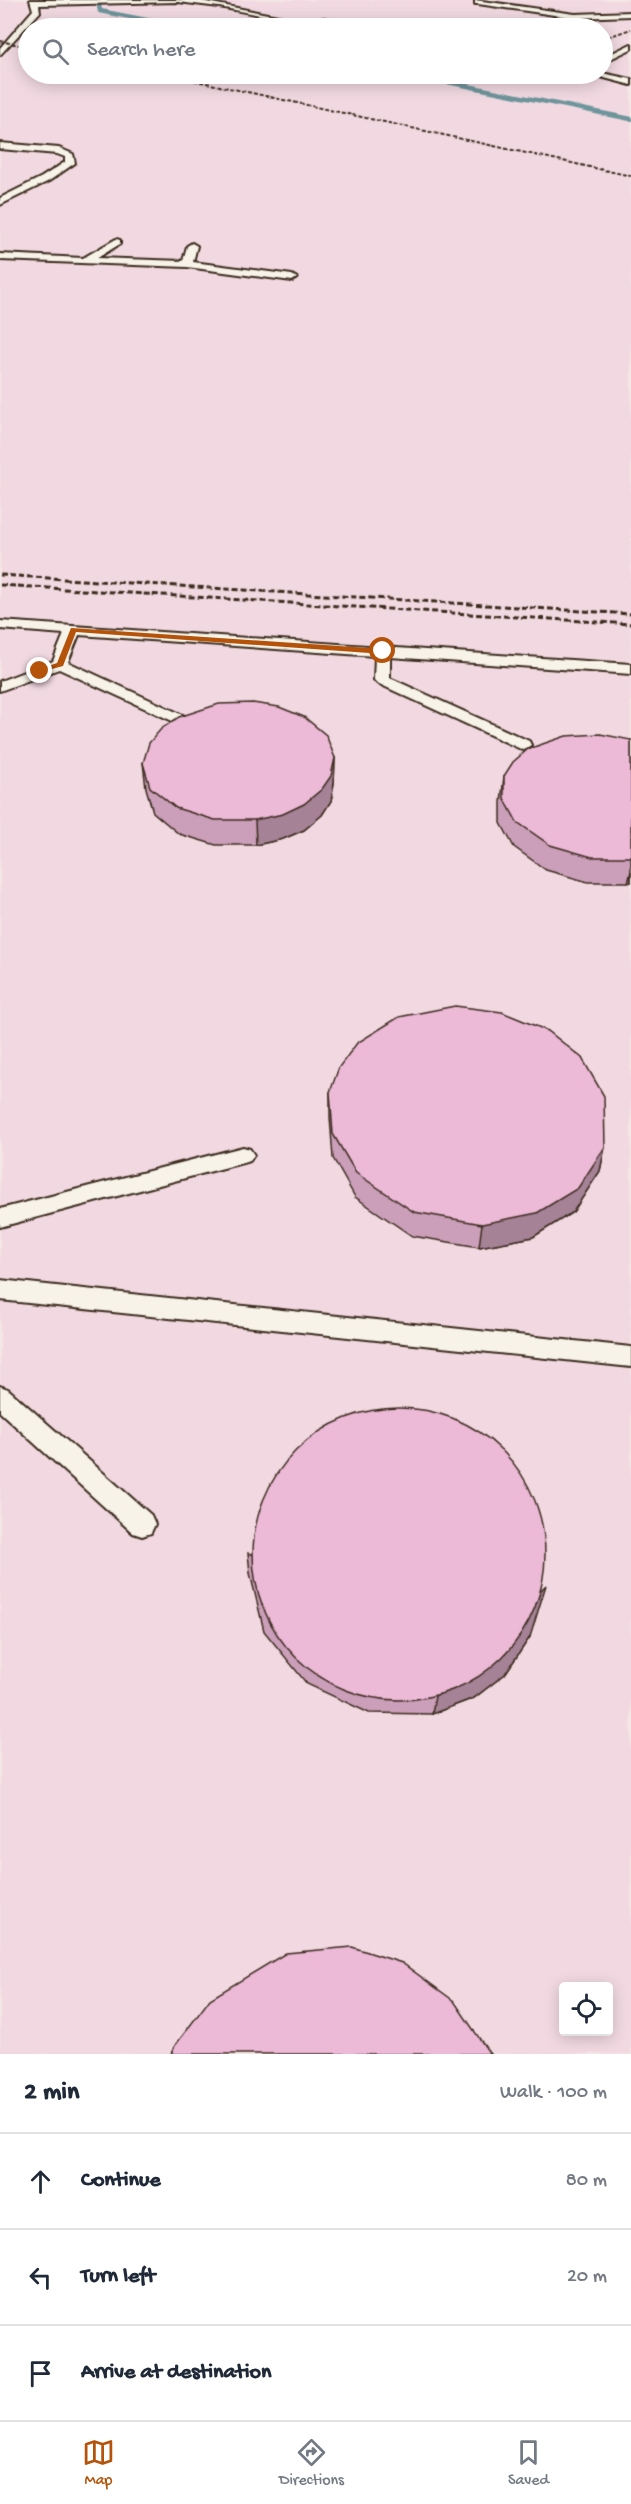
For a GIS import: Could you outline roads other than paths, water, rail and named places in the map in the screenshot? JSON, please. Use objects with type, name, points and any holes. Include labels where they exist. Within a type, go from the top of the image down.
[{"type":"lane","points":[[178,0],[219,5],[285,18]]},
{"type":"lane","points":[[30,18],[37,10],[34,2],[178,0],[237,5],[313,18]]},
{"type":"lane","points":[[478,2],[590,17],[609,13],[631,14]]},
{"type":"lane","points":[[0,53],[18,32]]},
{"type":"lane","points":[[613,56],[631,46]]},
{"type":"lane","points":[[613,78],[631,81]]},
{"type":"lane","points":[[0,146],[59,151],[70,156],[70,163],[58,174],[40,180],[0,202]]},
{"type":"lane","points":[[85,261],[116,242]]},
{"type":"lane","points":[[186,264],[192,246]]},
{"type":"lane","points":[[0,256],[138,266],[186,264],[292,278]]},
{"type":"lane","points":[[0,625],[631,669]]},
{"type":"lane","points":[[60,664],[73,630]]},
{"type":"lane","points":[[383,651],[382,680],[523,745]]},
{"type":"lane","points":[[0,686],[60,664],[180,719]]},
{"type":"lane","points":[[0,1218],[243,1155]]},
{"type":"lane","points":[[0,1290],[631,1357]]},
{"type":"lane","points":[[0,1398],[142,1524]]},
{"type":"waterway","points":[[98,0],[100,11],[136,18]]},
{"type":"waterway","points":[[458,84],[631,119]]},
{"type":"railway","points":[[613,35],[631,29]]},
{"type":"railway","points":[[0,41],[18,45]]},
{"type":"railway","points":[[211,84],[631,176]]},
{"type":"railway","points":[[0,575],[631,614]]},
{"type":"railway","points":[[0,585],[631,624]]}]
